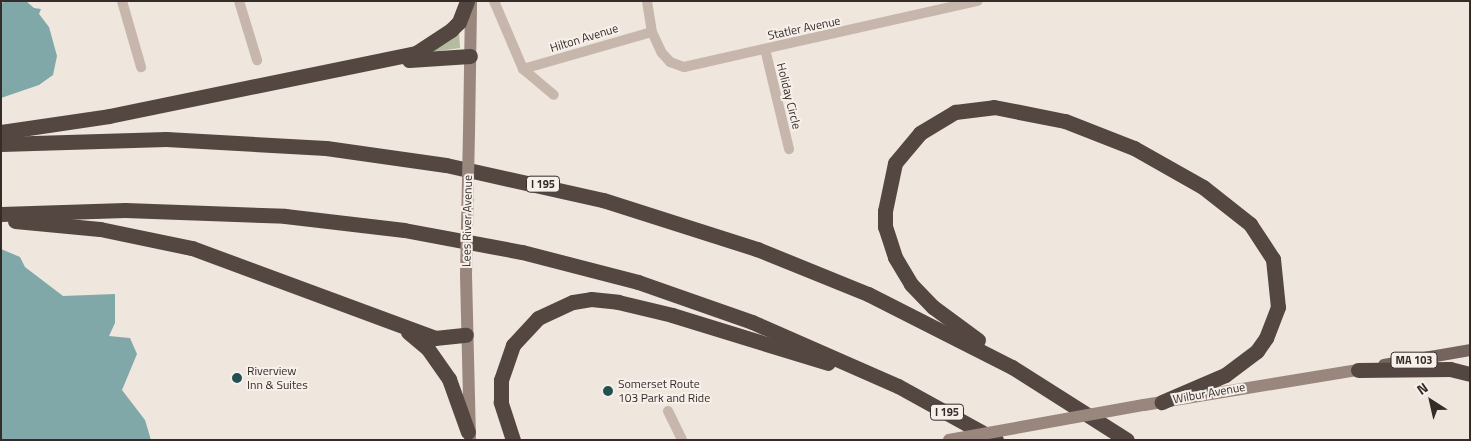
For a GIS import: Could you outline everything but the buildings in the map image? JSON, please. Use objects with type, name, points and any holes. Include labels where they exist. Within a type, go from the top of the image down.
[{"type":"highway","points":[[1,132],[117,114],[362,64],[424,49],[459,22],[467,1]]},
{"type":"highway","points":[[362,64],[470,56]]},
{"type":"highway","points":[[1046,388],[933,307],[902,272],[889,242],[885,211],[895,163],[920,133],[955,112],[994,107],[1017,110],[1064,121],[1134,148],[1171,166],[1231,206],[1263,239],[1273,259],[1278,290],[1278,307],[1266,338],[1257,351],[1225,375],[1162,402]]},
{"type":"highway","name":"I 195","points":[[1,144],[126,139],[254,142],[366,153],[526,180],[681,222],[794,263],[932,325],[1046,388],[1127,440]]},
{"type":"highway","name":"I 195","points":[[1,214],[125,210],[245,213],[365,224],[483,244],[560,261],[676,294],[789,337],[898,386],[996,440]]},
{"type":"highway","points":[[1,220],[100,229],[192,248],[435,338],[466,335]]},
{"type":"highway","points":[[513,440],[501,402],[501,380],[513,345],[538,318],[573,302],[590,299],[672,315],[898,386]]},
{"type":"highway","points":[[387,321],[413,335],[434,356],[449,379],[469,436]]},
{"type":"highway","points":[[1358,370],[1450,369],[1470,374]]},
{"type":"main road","name":"Lees River Avenue","points":[[469,436],[466,275],[471,1]]},
{"type":"main road","name":"Wilbur Avenue","points":[[949,440],[1470,350]]},
{"type":"street","points":[[122,1],[141,67]]},
{"type":"street","points":[[239,1],[257,60]]},
{"type":"street","points":[[494,1],[523,69],[554,95]]},
{"type":"street","points":[[647,1],[652,32]]},
{"type":"street","name":"Statler Avenue","points":[[652,32],[662,53],[677,66],[765,49],[978,1]]},
{"type":"street","name":"Hilton Avenue","points":[[523,69],[652,32]]},
{"type":"street","name":"Holiday Circle","points":[[765,49],[789,149]]},
{"type":"street","points":[[668,411],[682,440]]},
{"type":"green space","points":[[459,32],[460,48],[431,52]]},
{"type":"water","points":[[7,1],[26,1],[34,8],[41,9],[39,14],[49,27],[57,56],[53,75],[39,85],[1,98],[1,3]]},
{"type":"water","points":[[1,249],[20,257],[25,267],[63,296],[115,294],[115,323],[109,336],[130,338],[137,354],[122,390],[145,420],[151,440],[1,440]]},
{"type":"place","name":"Riverview Inn & Suites","points":[[237,378]]},
{"type":"place","name":"Somerset Route 103 Park and Ride","points":[[608,391]]}]
